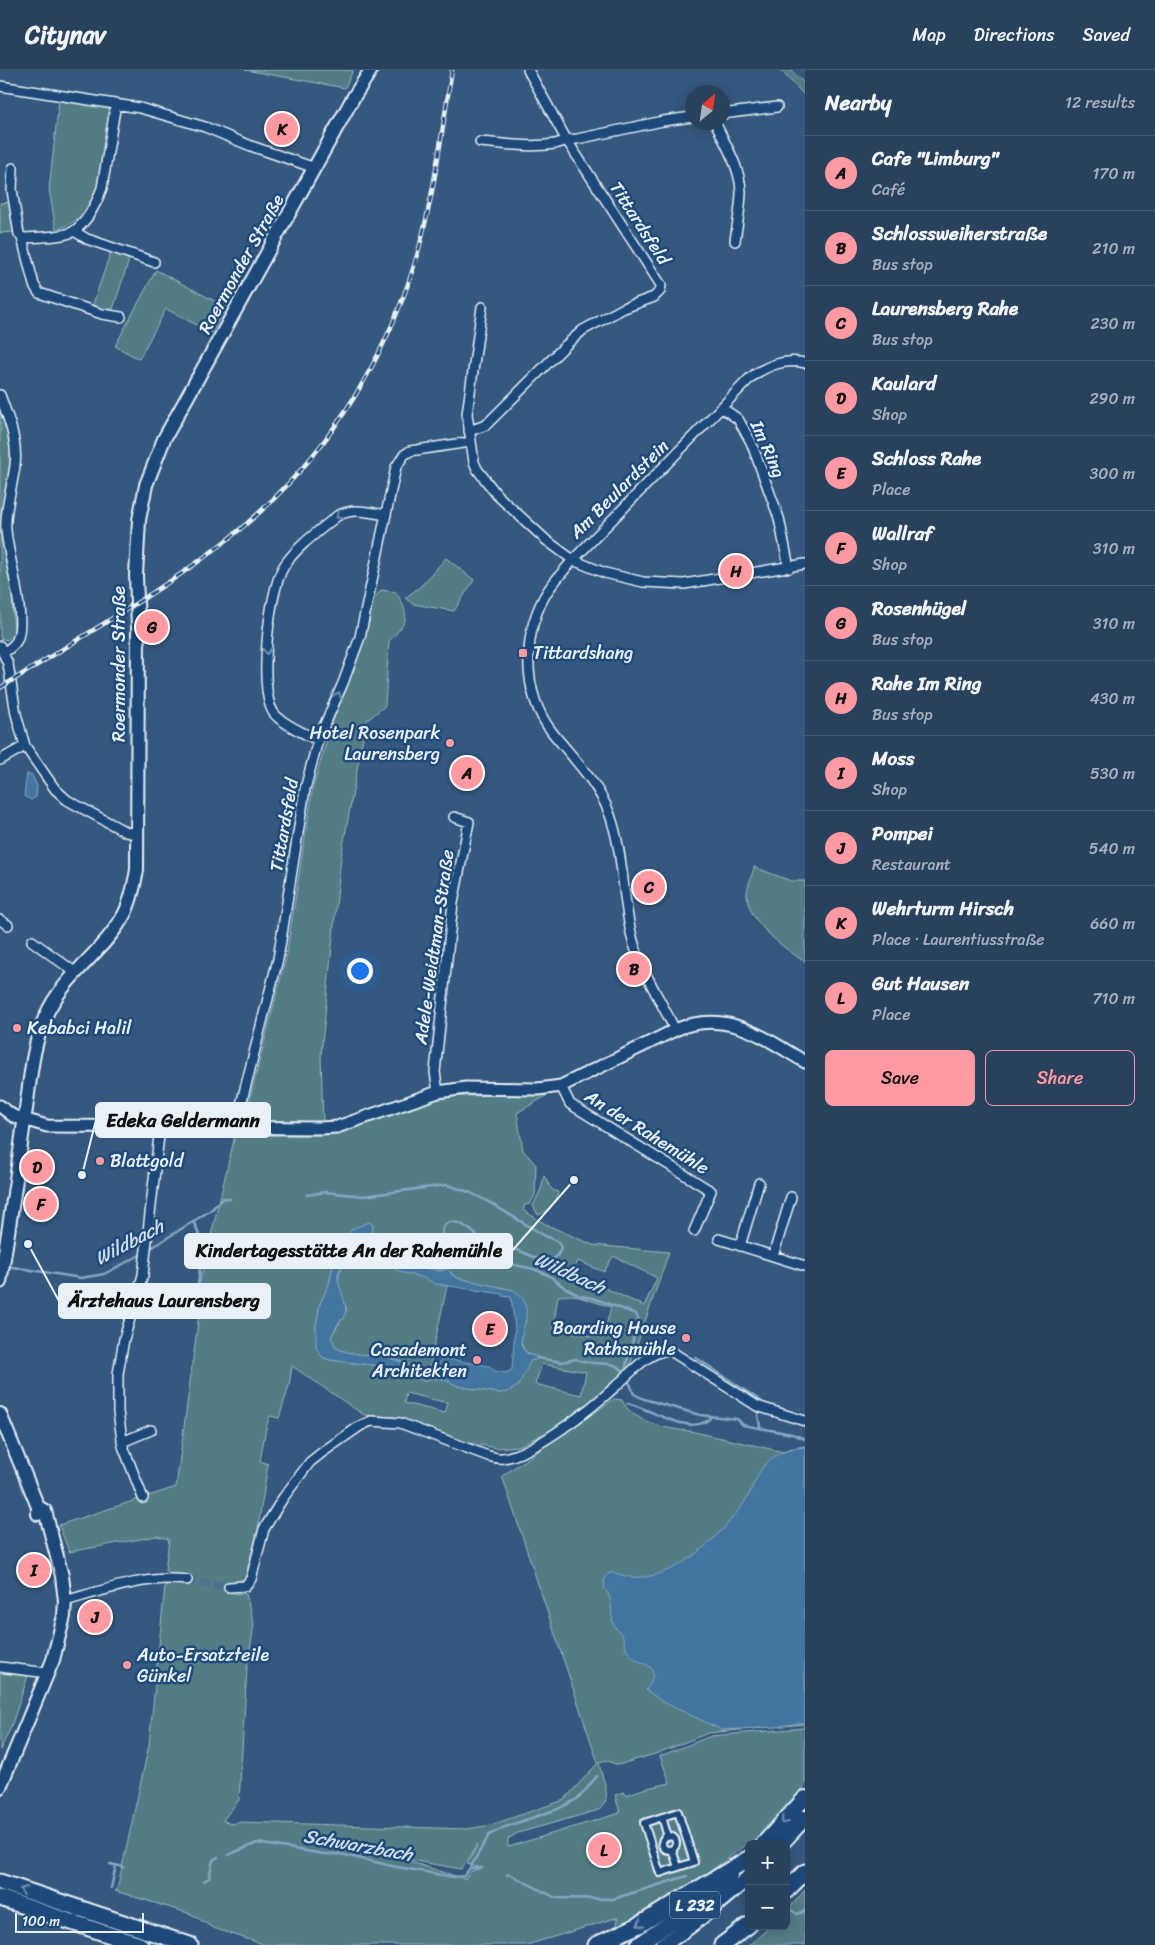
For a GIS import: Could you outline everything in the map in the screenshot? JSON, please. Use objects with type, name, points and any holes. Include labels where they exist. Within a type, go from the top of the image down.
[{"type":"highway","points":[[596,1945],[639,1925],[683,1900],[745,1860]]},
{"type":"highway","points":[[790,1887],[805,1872]]},
{"type":"highway","points":[[0,1882],[44,1905],[140,1945]]},
{"type":"highway","points":[[0,1898],[44,1905],[190,1945]]},
{"type":"highway","points":[[722,1945],[745,1928]]},
{"type":"main road","name":"Roermonder Straße","points":[[1,1273],[35,1049],[40,1029],[56,996],[108,937],[124,914],[132,898],[137,870],[138,627],[136,575],[139,520],[146,485],[164,439],[353,98],[371,70]]},
{"type":"main road","points":[[0,1414],[38,1507],[45,1511],[49,1522],[48,1526],[59,1560],[65,1601],[60,1634],[48,1673],[0,1787]]},
{"type":"main road","points":[[767,1840],[805,1798]]},
{"type":"main road","points":[[785,1840],[805,1818]]},
{"type":"main road","name":"L 232","points":[[638,1945],[684,1913],[745,1861]]},
{"type":"main road","name":"L 232","points":[[663,1945],[694,1923],[745,1880]]},
{"type":"street","name":"Tittardsfeld","points":[[469,431],[486,425],[583,330],[624,308],[654,297],[660,291],[661,285],[566,139],[528,70]]},
{"type":"street","points":[[0,86],[116,103],[205,126],[251,146],[315,168]]},
{"type":"street","points":[[22,238],[63,234],[74,231],[91,212],[102,188],[116,103]]},
{"type":"street","points":[[730,113],[778,107]]},
{"type":"street","points":[[480,142],[529,145],[556,144],[566,139],[577,139],[654,122],[685,118]]},
{"type":"street","points":[[720,130],[736,167],[741,190],[735,241]]},
{"type":"street","points":[[13,168],[12,190],[19,234],[22,238],[34,285],[39,293],[102,314],[121,318]]},
{"type":"street","points":[[74,231],[87,239],[154,262]]},
{"type":"street","points":[[482,307],[467,414],[470,442],[477,469],[497,495],[546,540],[573,560],[549,590],[536,618],[532,632],[529,650],[530,683],[534,698],[546,723],[597,790],[610,814],[620,854],[632,939],[642,964],[675,1030]]},
{"type":"street","name":"Am Beulardstein","points":[[805,363],[786,362],[770,366],[760,370],[750,378],[573,560],[605,573],[643,582],[684,584],[805,564]]},
{"type":"street","points":[[0,395],[3,413],[14,432],[16,463],[5,528],[19,612],[17,639],[12,648],[2,649],[8,664],[16,714],[25,746],[55,789],[67,800],[126,832],[137,834]]},
{"type":"street","name":"Im Ring","points":[[722,408],[738,419],[751,442],[779,518],[789,568]]},
{"type":"street","name":"Tittardsfeld","points":[[235,1128],[278,960],[304,794],[318,740],[343,683],[360,637],[396,467],[404,456],[417,449],[470,442]]},
{"type":"street","points":[[318,740],[278,718],[270,705],[267,682],[266,642],[276,582],[280,572],[297,551],[336,516],[345,511],[355,510],[386,515]]},
{"type":"street","points":[[0,760],[25,746]]},
{"type":"street","name":"Adele-Weidtman-Straße","points":[[438,1092],[435,1072],[453,903],[469,822],[454,817]]},
{"type":"street","points":[[32,941],[76,973]]},
{"type":"street","points":[[0,1106],[8,1113],[47,1126],[337,1127],[438,1092],[466,1088],[538,1089],[561,1086],[684,1026],[705,1022],[732,1023],[756,1033],[805,1062]]},
{"type":"street","name":"An der Rahemühle","points":[[561,1086],[570,1104],[711,1191],[694,1231]]},
{"type":"street","points":[[143,1498],[122,1442],[118,1412],[120,1357],[140,1289],[144,1266],[160,1127]]},
{"type":"street","points":[[740,1246],[759,1183]]},
{"type":"street","points":[[773,1256],[791,1197]]},
{"type":"street","points":[[719,1239],[805,1266]]},
{"type":"street","points":[[229,1587],[245,1586],[251,1579],[267,1523],[310,1462],[360,1426],[370,1421],[400,1423],[480,1453],[501,1458],[525,1451],[539,1443],[594,1406],[642,1362],[669,1350],[760,1408],[805,1421]]},
{"type":"street","points":[[122,1442],[151,1430]]},
{"type":"street","points":[[65,1601],[143,1582],[172,1578],[187,1580]]},
{"type":"street","points":[[0,1668],[48,1673]]},
{"type":"street","points":[[678,1812],[694,1862],[678,1867],[660,1873],[644,1822],[678,1812]]},
{"type":"street","points":[[662,1817],[668,1837],[663,1840],[663,1846],[667,1850],[672,1850],[678,1867]]},
{"type":"green space","points":[[245,70],[353,70],[345,88]]},
{"type":"green space","points":[[780,70],[791,70],[805,84],[805,96]]},
{"type":"green space","points":[[59,100],[110,108],[111,111],[101,173],[91,203],[78,219],[56,230],[49,189]]},
{"type":"green space","points":[[11,202],[16,232],[0,233],[0,203]]},
{"type":"green space","points":[[111,251],[130,257],[113,309],[100,310],[92,307]]},
{"type":"green space","points":[[156,270],[226,307],[212,333],[166,309],[139,359],[115,346]]},
{"type":"green space","points":[[0,408],[9,432],[11,462],[1,529],[11,582],[14,633],[7,640],[0,638]]},
{"type":"green space","points":[[446,558],[474,580],[454,611],[413,604],[405,598],[421,586]]},
{"type":"green space","points":[[381,590],[396,592],[404,607],[405,618],[404,623],[389,641],[385,706],[366,721],[341,857],[321,1055],[323,1124],[247,1124],[250,1098],[286,957],[313,787],[331,726],[369,623],[373,600]]},
{"type":"green space","points":[[754,867],[791,881],[805,881],[805,962],[769,934],[754,917],[749,907],[747,894]]},
{"type":"green space","points":[[551,1093],[517,1113],[523,1150],[536,1165],[535,1195],[530,1204],[525,1205],[523,1210],[547,1225],[593,1245],[669,1252],[630,1365],[623,1374],[591,1402],[548,1432],[518,1446],[497,1448],[468,1443],[393,1417],[364,1415],[292,1366],[289,1386],[279,1418],[270,1416],[266,1428],[260,1461],[268,1464],[258,1528],[245,1579],[230,1583],[228,1590],[232,1593],[246,1594],[254,1624],[247,1669],[239,1800],[223,1820],[230,1824],[242,1822],[467,1829],[491,1825],[564,1800],[598,1763],[502,1476],[614,1399],[622,1400],[633,1414],[641,1419],[672,1429],[690,1431],[784,1452],[788,1449],[805,1446],[805,1724],[805,1786],[765,1828],[751,1840],[745,1840],[745,1845],[675,1896],[632,1921],[618,1925],[619,1917],[527,1945],[266,1945],[213,1928],[191,1914],[115,1891],[117,1890],[149,1745],[165,1585],[186,1584],[187,1577],[165,1571],[169,1539],[157,1536],[69,1552],[59,1525],[176,1487],[201,1299],[196,1298],[235,1135],[320,1135],[338,1131],[440,1097]],"holes":[[[369,1222],[373,1225],[367,1245],[418,1266],[428,1269],[445,1269],[457,1278],[513,1290],[526,1321],[521,1343],[526,1351],[530,1355],[537,1357],[537,1359],[530,1361],[507,1392],[498,1393],[458,1386],[444,1379],[434,1378],[424,1381],[380,1366],[330,1360],[322,1357],[316,1326],[320,1304],[329,1284],[335,1257]],[[613,1256],[657,1278],[644,1306],[581,1277],[578,1283],[569,1279],[578,1261],[604,1272]],[[573,1295],[611,1307],[603,1338],[553,1329],[558,1296]],[[542,1364],[586,1372],[581,1395],[535,1384]],[[406,1393],[448,1403],[445,1413],[404,1403]],[[805,1724],[803,1728],[711,1736],[660,1756],[670,1783],[626,1795],[624,1792],[615,1795],[620,1813],[508,1847],[508,1839],[518,1833],[599,1810],[606,1799],[606,1788],[599,1763],[605,1760],[618,1765],[658,1753],[708,1733]],[[478,1844],[467,1864],[481,1868],[471,1871],[465,1879],[398,1858],[461,1869]]]},
{"type":"green space","points":[[544,1176],[551,1188],[558,1192],[556,1200],[551,1206],[545,1212],[538,1215],[533,1206],[541,1189]]},
{"type":"green space","points":[[353,1258],[362,1258],[390,1265],[447,1286],[429,1370],[386,1357],[354,1354],[336,1348],[331,1337],[347,1310],[339,1287],[339,1274],[341,1268]]},
{"type":"green space","points":[[0,1673],[28,1676],[11,1727],[0,1750]]},
{"type":"green space","points":[[805,1890],[805,1945],[749,1945],[766,1930],[790,1930],[790,1907]]},
{"type":"water","points":[[27,774],[32,775],[37,786],[36,797],[31,800],[24,796]]},
{"type":"water","points":[[369,1222],[373,1225],[368,1245],[389,1250],[417,1266],[439,1271],[448,1269],[457,1278],[513,1290],[522,1299],[526,1308],[526,1318],[521,1338],[522,1346],[526,1353],[537,1357],[537,1359],[530,1361],[518,1386],[507,1392],[498,1393],[458,1386],[444,1379],[434,1378],[424,1381],[380,1366],[330,1360],[322,1357],[316,1347],[316,1326],[320,1304],[329,1284],[335,1257],[342,1242],[352,1229]],"holes":[[[353,1258],[381,1263],[436,1284],[511,1297],[515,1328],[512,1370],[505,1373],[495,1371],[489,1366],[441,1358],[436,1368],[426,1370],[386,1357],[354,1354],[336,1348],[331,1337],[340,1320],[344,1319],[346,1310],[339,1286],[339,1271]]]},
{"type":"water","points":[[805,1447],[805,1722],[776,1727],[722,1730],[663,1702],[646,1690],[652,1680],[652,1669],[631,1656],[622,1635],[614,1625],[611,1601],[605,1589],[605,1578],[610,1573],[629,1577],[646,1577],[676,1567],[690,1558],[711,1541],[736,1514],[766,1463],[781,1453]]},
{"type":"waterway","name":"Wildbach","points":[[307,1195],[325,1192],[363,1196],[447,1185],[469,1192],[487,1201],[545,1236],[557,1241],[561,1248],[557,1257],[552,1260],[543,1260],[514,1249],[495,1246],[463,1225],[451,1222],[444,1226],[443,1230],[448,1247],[466,1249],[482,1258],[534,1269],[550,1276],[565,1288],[581,1296],[593,1298],[636,1314],[639,1321],[628,1356],[626,1374]]},
{"type":"waterway","name":"Wildbach","points":[[148,1250],[211,1210],[223,1198],[230,1199]]},
{"type":"waterway","points":[[193,1221],[200,1238],[201,1247],[197,1291],[200,1296],[213,1297]]},
{"type":"waterway","name":"Wildbach","points":[[6,1266],[81,1278],[104,1274],[142,1254]]},
{"type":"waterway","points":[[695,1357],[761,1401],[758,1415],[760,1427]]},
{"type":"waterway","points":[[537,1358],[562,1362],[576,1359],[582,1362],[608,1364],[614,1365],[624,1372]]},
{"type":"waterway","name":"Wildbach","points":[[628,1379],[634,1394],[644,1399],[700,1415],[737,1419],[743,1425],[792,1434],[805,1439]]},
{"type":"waterway","points":[[627,1403],[671,1420],[694,1425],[704,1422],[712,1416]]},
{"type":"waterway","points":[[470,1868],[489,1835],[505,1827],[558,1809],[579,1798],[597,1776]]},
{"type":"waterway","name":"Schwarzbach","points":[[228,1855],[257,1843],[324,1854],[340,1854],[453,1877],[464,1876],[470,1868],[482,1868]]},
{"type":"waterway","name":"Schwarzbach","points":[[204,1881],[209,1878],[213,1860],[218,1857]]},
{"type":"waterway","name":"Schwarzbach","points":[[110,1864],[124,1867]]},
{"type":"waterway","points":[[111,1888],[116,1865]]},
{"type":"waterway","name":"Schwarzbach","points":[[507,1875],[509,1874],[556,1898],[613,1899],[687,1876]]},
{"type":"waterway","name":"Schwarzbach","points":[[790,1909],[797,1914],[805,1911]]},
{"type":"tunnel","points":[[187,1580],[229,1587]]},
{"type":"railway","points":[[0,688],[158,589],[229,539],[287,485],[333,429],[371,368],[387,336],[413,269],[431,195],[452,70]]},
{"type":"place","name":"Wehrturm Hirsch","points":[[282,129]]},
{"type":"place","name":"Rahe Im Ring","points":[[736,571]]},
{"type":"place","name":"Rosenhügel","points":[[152,627]]},
{"type":"place","name":"Tittardshang","points":[[523,653]]},
{"type":"place","name":"Hotel Rosenpark Laurensberg","points":[[450,743]]},
{"type":"place","name":"Cafe \"Limburg\"","points":[[467,773]]},
{"type":"place","name":"Laurensberg Rahe","points":[[649,887]]},
{"type":"place","name":"Schlossweiherstraße","points":[[634,969]]},
{"type":"place","name":"Kebabci Halil","points":[[17,1028]]},
{"type":"place","name":"Blattgold","points":[[100,1161]]},
{"type":"place","name":"Kaulard","points":[[37,1167]]},
{"type":"place","name":"Edeka Geldermann","points":[[82,1175]]},
{"type":"place","name":"Kindertagesstätte An der Rahemühle","points":[[574,1180]]},
{"type":"place","name":"Wallraf","points":[[41,1204]]},
{"type":"place","name":"Ärztehaus Laurensberg","points":[[28,1244]]},
{"type":"place","name":"Schloss Rahe","points":[[490,1329]]},
{"type":"place","name":"Boarding House Rathsmühle","points":[[686,1338]]},
{"type":"place","name":"Casademont Architekten","points":[[477,1360]]},
{"type":"place","name":"Moss","points":[[34,1570]]},
{"type":"place","name":"Pompei","points":[[95,1617]]},
{"type":"place","name":"Auto-Ersatzteile Günkel","points":[[127,1665]]},
{"type":"place","name":"Gut Hausen","points":[[604,1850]]}]
